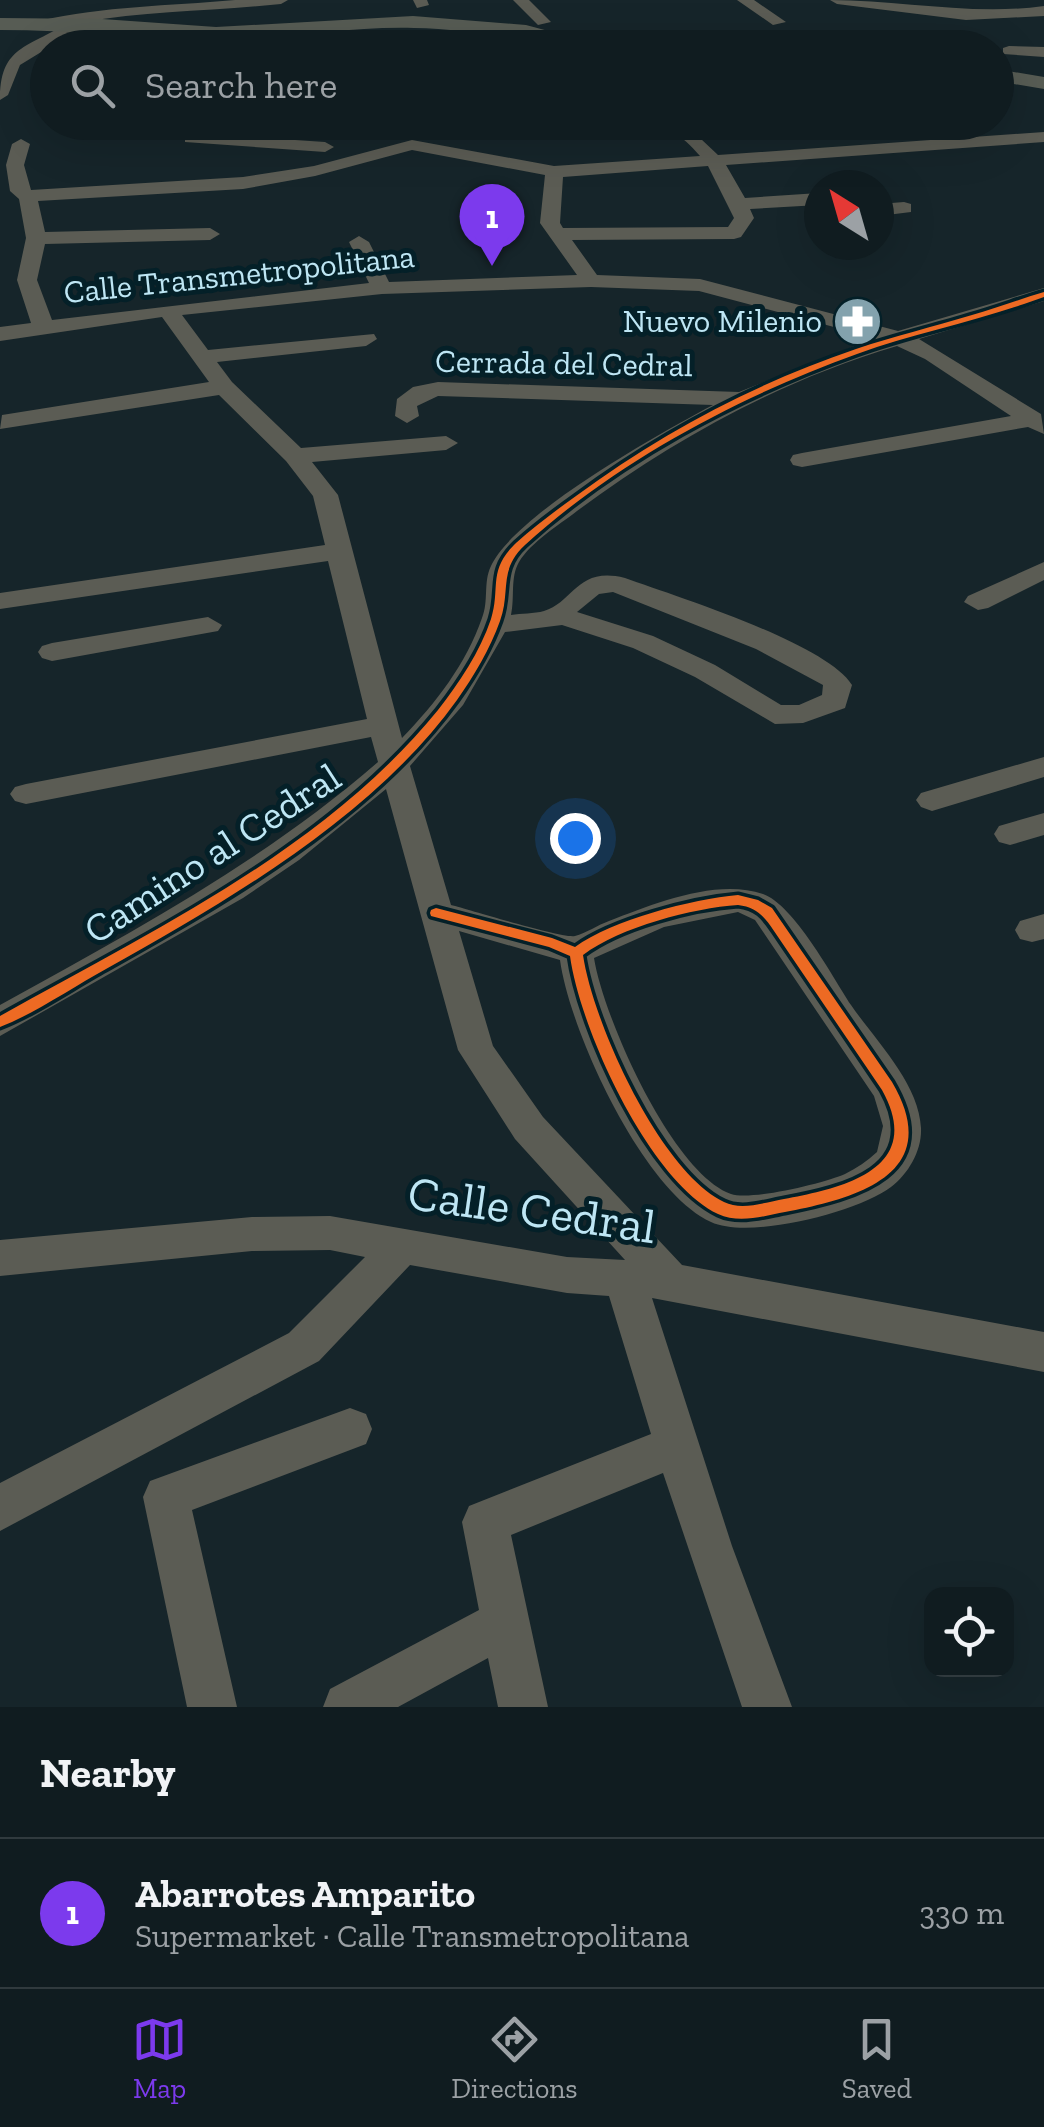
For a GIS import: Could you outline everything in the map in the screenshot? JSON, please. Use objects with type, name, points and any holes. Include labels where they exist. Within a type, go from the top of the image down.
[{"type":"main road","points":[[209,30],[269,19],[451,24],[507,30]]},
{"type":"main road","points":[[0,24],[168,30]]},
{"type":"main road","points":[[1014,78],[1044,83]]},
{"type":"street","points":[[44,24],[131,4],[269,19],[281,0]]},
{"type":"street","points":[[520,0],[543,22]]},
{"type":"street","points":[[744,0],[778,22]]},
{"type":"street","points":[[1017,0],[1044,8]]},
{"type":"street","points":[[837,9],[850,20],[867,3],[955,17],[1000,17],[1044,8]]},
{"type":"street","points":[[69,30],[77,24]]},
{"type":"street","points":[[1014,52],[1044,52]]},
{"type":"street","points":[[0,95],[6,63],[30,54]]},
{"type":"street","points":[[2,130],[21,144],[16,180],[19,190],[28,196],[206,187],[343,164],[412,145],[554,172],[1004,140]]},
{"type":"street","points":[[1014,139],[1044,137]]},
{"type":"street","points":[[221,140],[324,147]]},
{"type":"street","points":[[322,140],[326,153],[343,164]]},
{"type":"street","points":[[692,140],[703,148],[742,211]]},
{"type":"street","points":[[554,172],[550,222],[591,281]]},
{"type":"street","points":[[28,196],[36,238],[27,280],[44,328]]},
{"type":"street","points":[[742,211],[804,201]]},
{"type":"street","points":[[742,211],[804,213]]},
{"type":"street","points":[[557,234],[734,233],[742,211]]},
{"type":"street","points":[[36,238],[210,234]]},
{"type":"street","points":[[358,242],[382,288]]},
{"type":"street","name":"Calle Transmetropolitana","points":[[0,334],[168,310],[382,288],[591,281],[700,285],[898,338],[933,354],[1040,418]]},
{"type":"street","name":"Camino al Cedral","points":[[0,1022],[295,848],[344,813],[396,766],[438,719],[482,652],[498,612],[498,584],[503,566],[518,546],[580,497],[738,399],[898,338],[1044,294]]},
{"type":"street","points":[[168,310],[224,387],[294,456],[326,495],[383,724],[476,1050],[529,1128],[670,1281]]},
{"type":"street","points":[[930,328],[1040,418]]},
{"type":"street","points":[[202,357],[366,340]]},
{"type":"street","points":[[2,422],[224,387]]},
{"type":"street","name":"Cerrada del Cedral","points":[[408,416],[405,404],[410,398],[438,388],[738,399]]},
{"type":"street","points":[[802,460],[1040,418]]},
{"type":"street","points":[[294,456],[364,447],[446,444]]},
{"type":"street","points":[[0,601],[340,552]]},
{"type":"street","points":[[978,602],[1044,570]]},
{"type":"street","points":[[52,652],[194,626],[174,575]]},
{"type":"street","points":[[493,625],[564,616],[643,642],[705,671],[775,715],[790,717],[817,710],[835,701],[839,690],[836,681],[789,651],[615,584],[591,587],[563,610],[564,616]]},
{"type":"street","points":[[26,794],[383,724]]},
{"type":"street","points":[[932,800],[1044,768]]},
{"type":"street","points":[[1010,834],[1044,824]]},
{"type":"street","points":[[724,902],[745,902],[768,911],[896,1101],[900,1145],[892,1161],[878,1178],[846,1194],[754,1210],[724,1210],[683,1182],[652,1138],[613,1064],[580,986],[576,953],[585,943],[609,932],[724,902]]},
{"type":"street","points":[[436,913],[552,943],[576,953]]},
{"type":"street","name":"Calle Cedral","points":[[0,1258],[252,1234],[330,1233],[567,1276],[670,1281],[1044,1352]]},
{"type":"street","points":[[0,1508],[304,1347],[403,1245]]},
{"type":"street","points":[[625,1280],[677,1446],[767,1707]]},
{"type":"street","points":[[212,1707],[166,1497],[350,1429]]},
{"type":"street","points":[[523,1707],[485,1522],[677,1446]]},
{"type":"street","points":[[348,1707],[504,1623]]},
{"type":"cycle path","points":[[0,1022],[231,890],[340,813],[390,769],[444,710],[477,660],[496,619],[505,563],[522,543],[598,484],[722,409],[810,369],[878,344],[1044,294]]},
{"type":"cycle path","points":[[436,913],[552,943],[576,953],[591,1015],[628,1096],[676,1170],[701,1196],[724,1210],[758,1210],[835,1194],[875,1177],[890,1164],[900,1147],[902,1126],[892,1093],[767,911],[738,900],[703,905],[628,927],[576,953]]},
{"type":"place","name":"Abarrotes Amparito","points":[[492,266]]},
{"type":"place","name":"Nuevo Milenio","points":[[857,321]]}]
